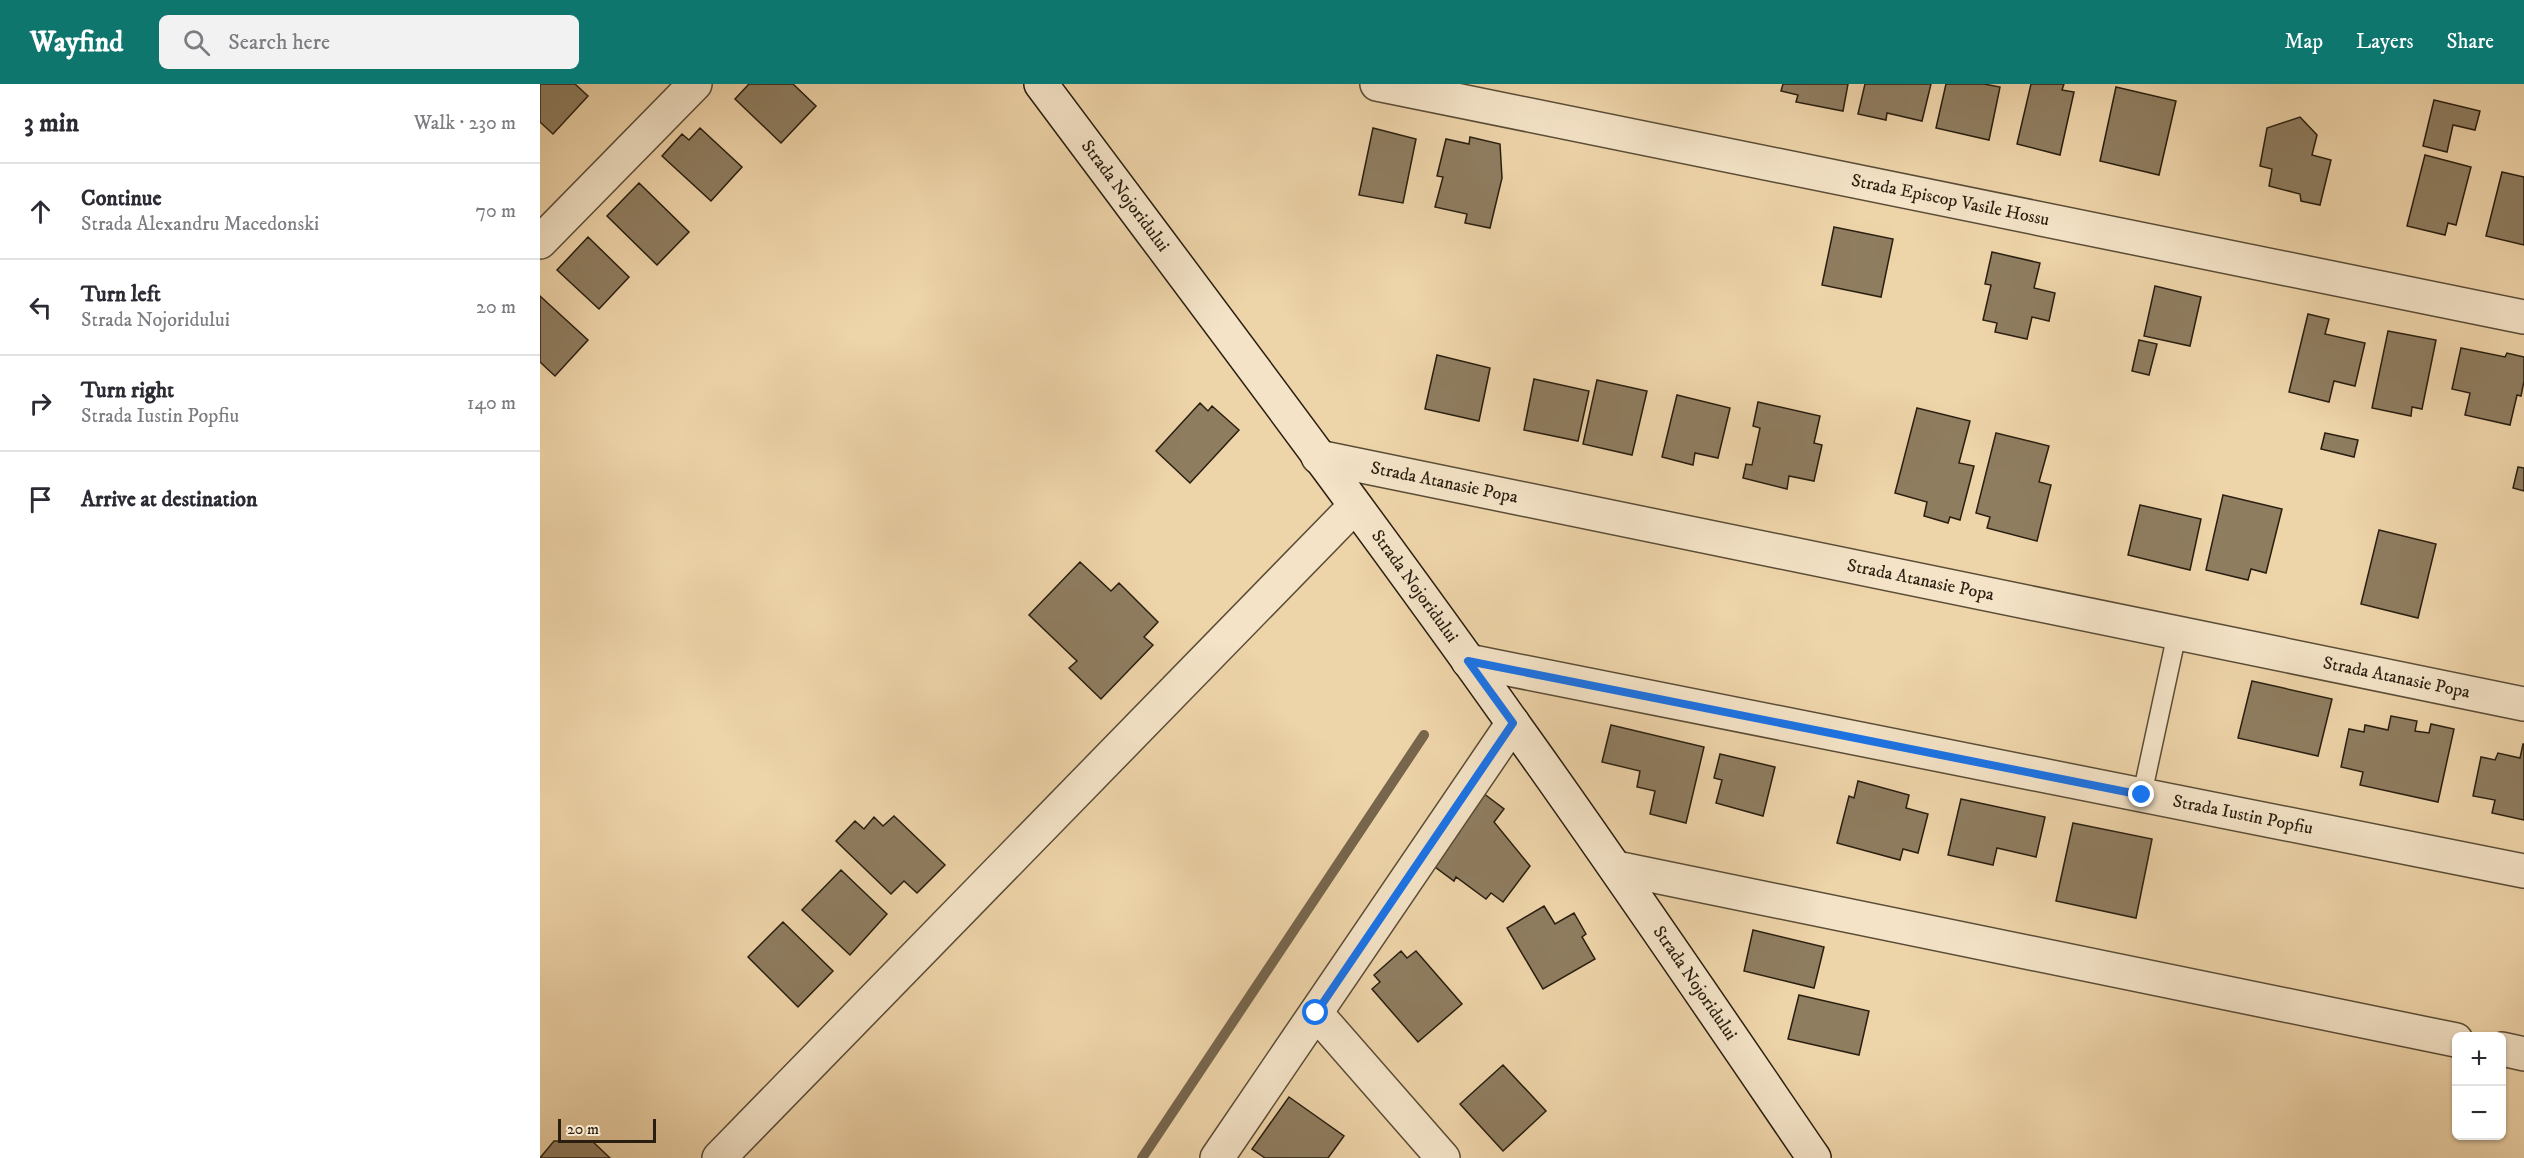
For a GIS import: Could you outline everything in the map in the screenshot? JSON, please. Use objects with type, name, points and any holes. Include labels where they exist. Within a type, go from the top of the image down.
[{"type":"street","points":[[540,242],[695,84]]},
{"type":"street","name":"Strada Nojoridului","points":[[1041,84],[1513,723],[1616,868],[1814,1158]]},
{"type":"street","name":"Strada Episcop Vasile Hossu","points":[[1377,84],[2524,317]]},
{"type":"street","name":"Strada Atanasie Popa","points":[[1318,457],[2524,705]]},
{"type":"street","points":[[719,1158],[1355,507]]},
{"type":"street","name":"Strada Iustin Popfiu","points":[[1468,661],[2524,871]]},
{"type":"street","points":[[1217,1158],[1513,723]]},
{"type":"street","points":[[1616,868],[2452,1039]]},
{"type":"street","points":[[1316,1013],[1443,1158]]},
{"type":"street","points":[[2506,1050],[2524,1054]]},
{"type":"lane","points":[[2142,795],[2177,633]]},
{"type":"building","points":[[540,84],[575,84],[588,96],[553,134],[540,122]]},
{"type":"building","points":[[749,84],[793,84],[816,106],[781,143],[735,99]]},
{"type":"building","points":[[1783,84],[1848,84],[1843,111],[1796,102],[1798,95],[1781,91]]},
{"type":"building","points":[[1865,84],[1931,84],[1922,121],[1887,113],[1886,120],[1858,114]]},
{"type":"building","points":[[1946,84],[1984,84],[2000,87],[1989,140],[1936,128]]},
{"type":"building","points":[[2031,84],[2064,84],[2062,90],[2074,92],[2060,155],[2017,144]]},
{"type":"building","points":[[2116,87],[2176,101],[2159,175],[2100,161]]},
{"type":"building","points":[[2434,100],[2480,111],[2475,130],[2453,125],[2447,152],[2423,146]]},
{"type":"building","points":[[2300,117],[2317,135],[2312,155],[2331,160],[2320,205],[2301,201],[2300,194],[2269,186],[2272,169],[2260,166],[2267,128]]},
{"type":"building","points":[[700,128],[742,167],[711,201],[662,156],[682,134],[689,140]]},
{"type":"building","points":[[1373,128],[1416,139],[1403,203],[1359,195]]},
{"type":"building","points":[[1470,137],[1500,144],[1502,178],[1490,228],[1465,223],[1467,214],[1435,207],[1443,177],[1437,176],[1446,139],[1469,144]]},
{"type":"building","points":[[2425,155],[2471,167],[2456,225],[2448,223],[2445,235],[2407,226]]},
{"type":"building","points":[[2502,172],[2524,177],[2524,245],[2486,236]]},
{"type":"building","points":[[639,183],[689,232],[657,265],[607,216]]},
{"type":"building","points":[[1834,227],[1893,239],[1881,297],[1822,285]]},
{"type":"building","points":[[588,237],[629,277],[599,309],[557,270]]},
{"type":"building","points":[[1992,252],[2040,263],[2034,288],[2055,293],[2049,321],[2032,317],[2027,339],[1995,332],[1997,323],[1983,320],[1991,285],[1985,284]]},
{"type":"building","points":[[2155,286],[2201,297],[2190,346],[2144,336]]},
{"type":"building","points":[[540,296],[588,340],[555,376],[540,362]]},
{"type":"building","points":[[2308,314],[2329,319],[2325,334],[2365,343],[2355,386],[2334,381],[2329,402],[2289,392]]},
{"type":"building","points":[[2388,331],[2436,340],[2422,409],[2412,407],[2411,416],[2372,408]]},
{"type":"building","points":[[2139,340],[2157,344],[2149,375],[2132,371]]},
{"type":"building","points":[[2461,348],[2505,357],[2507,353],[2524,357],[2524,381],[2521,396],[2517,395],[2510,425],[2465,415],[2470,393],[2452,389]]},
{"type":"building","points":[[1437,355],[1490,368],[1479,421],[1425,409]]},
{"type":"building","points":[[1534,379],[1589,391],[1578,441],[1524,430]]},
{"type":"building","points":[[1597,380],[1647,391],[1632,455],[1583,444]]},
{"type":"building","points":[[1677,395],[1730,408],[1718,458],[1695,453],[1693,465],[1662,457]]},
{"type":"building","points":[[1758,402],[1820,416],[1814,443],[1822,445],[1814,481],[1789,476],[1787,489],[1743,478],[1746,464],[1752,465],[1760,428],[1753,426]]},
{"type":"building","points":[[1200,403],[1208,411],[1212,406],[1239,430],[1190,483],[1156,451]]},
{"type":"building","points":[[1917,408],[1970,421],[1959,463],[1974,466],[1960,520],[1950,517],[1948,523],[1924,516],[1927,502],[1895,493]]},
{"type":"building","points":[[1996,433],[2049,446],[2039,482],[2051,485],[2037,541],[1987,528],[1990,517],[1976,513]]},
{"type":"building","points":[[2325,433],[2358,440],[2354,457],[2321,449]]},
{"type":"building","points":[[2518,467],[2524,468],[2524,491],[2513,488]]},
{"type":"building","points":[[2223,495],[2282,509],[2266,573],[2251,569],[2248,580],[2206,570]]},
{"type":"building","points":[[2140,505],[2201,519],[2190,570],[2128,555]]},
{"type":"building","points":[[2379,530],[2436,544],[2418,618],[2361,604]]},
{"type":"building","points":[[1080,562],[1111,591],[1119,583],[1158,622],[1144,637],[1153,645],[1101,699],[1069,668],[1077,661],[1029,615]]},
{"type":"building","points":[[2252,681],[2332,699],[2318,756],[2238,738]]},
{"type":"building","points":[[2391,716],[2417,721],[2415,731],[2429,733],[2431,724],[2454,729],[2438,802],[2360,785],[2363,772],[2341,767],[2349,729],[2364,732],[2365,725],[2388,730]]},
{"type":"building","points":[[1611,725],[1704,747],[1686,823],[1650,814],[1655,791],[1637,787],[1640,771],[1602,762]]},
{"type":"building","points":[[2523,744],[2524,820],[2492,813],[2495,800],[2473,796],[2481,757],[2495,760],[2498,753],[2520,758]]},
{"type":"building","points":[[1720,754],[1775,767],[1763,816],[1716,803],[1722,780],[1714,778]]},
{"type":"building","points":[[1858,781],[1909,795],[1906,808],[1928,814],[1918,853],[1903,849],[1900,860],[1837,843],[1849,796],[1854,798]]},
{"type":"building","points":[[1483,793],[1504,809],[1494,822],[1530,866],[1503,902],[1491,893],[1486,899],[1456,877],[1454,881],[1431,864]]},
{"type":"building","points":[[1961,799],[2045,817],[2036,857],[1997,848],[1993,865],[1948,855]]},
{"type":"building","points":[[894,816],[945,865],[917,893],[904,881],[891,894],[836,841],[855,821],[864,829],[874,817],[883,826]]},
{"type":"building","points":[[2073,823],[2152,839],[2136,918],[2056,901]]},
{"type":"building","points":[[841,870],[887,914],[850,955],[802,910]]},
{"type":"building","points":[[1544,906],[1555,924],[1574,913],[1586,934],[1582,937],[1595,959],[1543,989],[1507,928]]},
{"type":"building","points":[[783,922],[833,971],[798,1007],[748,957]]},
{"type":"building","points":[[1753,930],[1824,947],[1814,988],[1744,971]]},
{"type":"building","points":[[1401,951],[1407,958],[1416,951],[1462,1004],[1418,1042],[1372,989],[1380,982],[1374,975]]},
{"type":"building","points":[[1799,995],[1869,1011],[1859,1055],[1788,1039]]},
{"type":"building","points":[[1503,1065],[1546,1111],[1503,1151],[1460,1104]]},
{"type":"building","points":[[1289,1097],[1344,1136],[1328,1158],[1265,1158],[1252,1149]]},
{"type":"building","points":[[554,1141],[592,1141],[610,1158],[540,1158]]},
{"type":"waterway","points":[[1142,1158],[1424,735]]},
{"type":"route","points":[[1316,1013],[1513,723],[1468,661],[2142,795]]}]
